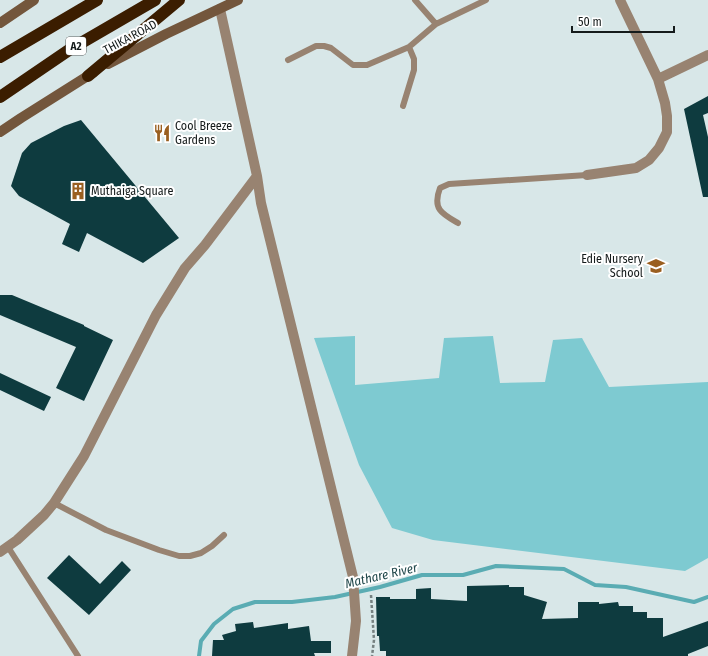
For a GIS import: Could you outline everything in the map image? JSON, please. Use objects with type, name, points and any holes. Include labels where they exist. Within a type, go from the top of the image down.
[{"type":"highway","name":"A2","points":[[0,57],[98,0]]},
{"type":"highway","name":"THIKA ROAD","points":[[0,97],[69,50],[154,0]]},
{"type":"highway","points":[[88,76],[179,0]]},
{"type":"main road","points":[[0,23],[34,0]]},
{"type":"main road","name":"THIKA ROAD","points":[[0,132],[88,76],[159,37],[238,0]]},
{"type":"street","points":[[587,175],[636,168],[649,160],[659,148],[667,132],[665,103],[658,79],[620,0]]},
{"type":"street","points":[[220,9],[262,203],[353,577],[356,621],[352,656]]},
{"type":"street","points":[[658,79],[708,55]]},
{"type":"street","points":[[4,549],[44,515],[54,503],[84,456],[156,315],[185,268],[205,245],[257,176]]},
{"type":"lane","points":[[415,0],[436,24]]},
{"type":"lane","points":[[288,60],[316,46],[324,46],[330,48],[353,65],[367,65],[409,47],[436,24],[486,0]]},
{"type":"lane","points":[[403,106],[414,70],[414,58],[409,47]]},
{"type":"lane","points":[[458,223],[442,214],[438,206],[437,196],[440,188],[449,184],[587,175]]},
{"type":"lane","points":[[54,503],[106,530],[179,556],[190,556],[201,553],[212,546],[224,534]]},
{"type":"lane","points":[[4,549],[78,656]]},
{"type":"path","points":[[372,596],[374,640],[372,656]]},
{"type":"shaded area","points":[[355,336],[355,385],[439,378],[444,338],[493,336],[500,383],[545,382],[553,340],[582,338],[609,387],[708,382],[708,558],[685,571],[433,540],[392,528],[359,465],[314,338]]},
{"type":"building","points":[[708,96],[708,113],[703,115],[708,137],[708,197],[703,197],[684,109]]},
{"type":"building","name":"Muthaiga Square","points":[[81,120],[179,238],[143,263],[87,233],[79,252],[62,244],[70,224],[19,196],[11,186],[22,153],[31,143],[64,126]]},
{"type":"building","points":[[0,295],[12,295],[84,325],[113,340],[84,401],[56,388],[76,347],[0,315]]},
{"type":"building","points":[[0,373],[51,397],[44,411],[0,390]]},
{"type":"building","points":[[69,555],[100,584],[122,561],[131,570],[89,615],[47,578]]},
{"type":"building","points":[[509,585],[509,587],[524,587],[524,595],[547,602],[542,619],[578,618],[578,602],[599,602],[599,604],[618,602],[619,606],[633,606],[633,612],[647,612],[647,618],[663,618],[663,637],[708,621],[708,646],[688,654],[688,656],[386,656],[386,651],[380,651],[379,636],[377,636],[376,597],[390,597],[390,599],[416,599],[416,589],[431,588],[431,599],[467,601],[467,586]]},
{"type":"building","points":[[253,622],[254,628],[288,623],[288,629],[309,626],[311,641],[331,641],[331,653],[314,653],[315,656],[212,656],[213,640],[224,640],[222,635],[236,631],[235,624]]},
{"type":"waterway","name":"Mathare River","points":[[199,656],[201,641],[214,624],[233,609],[255,602],[292,602],[335,597],[380,587],[422,575],[463,575],[496,566],[564,569],[595,585],[626,587],[694,602],[708,597]]},
{"type":"place","name":"Cool Breeze Gardens","points":[[162,133]]},
{"type":"place","name":"Muthaiga Square","points":[[78,191]]},
{"type":"place","name":"Edie Nursery School","points":[[656,266]]}]
